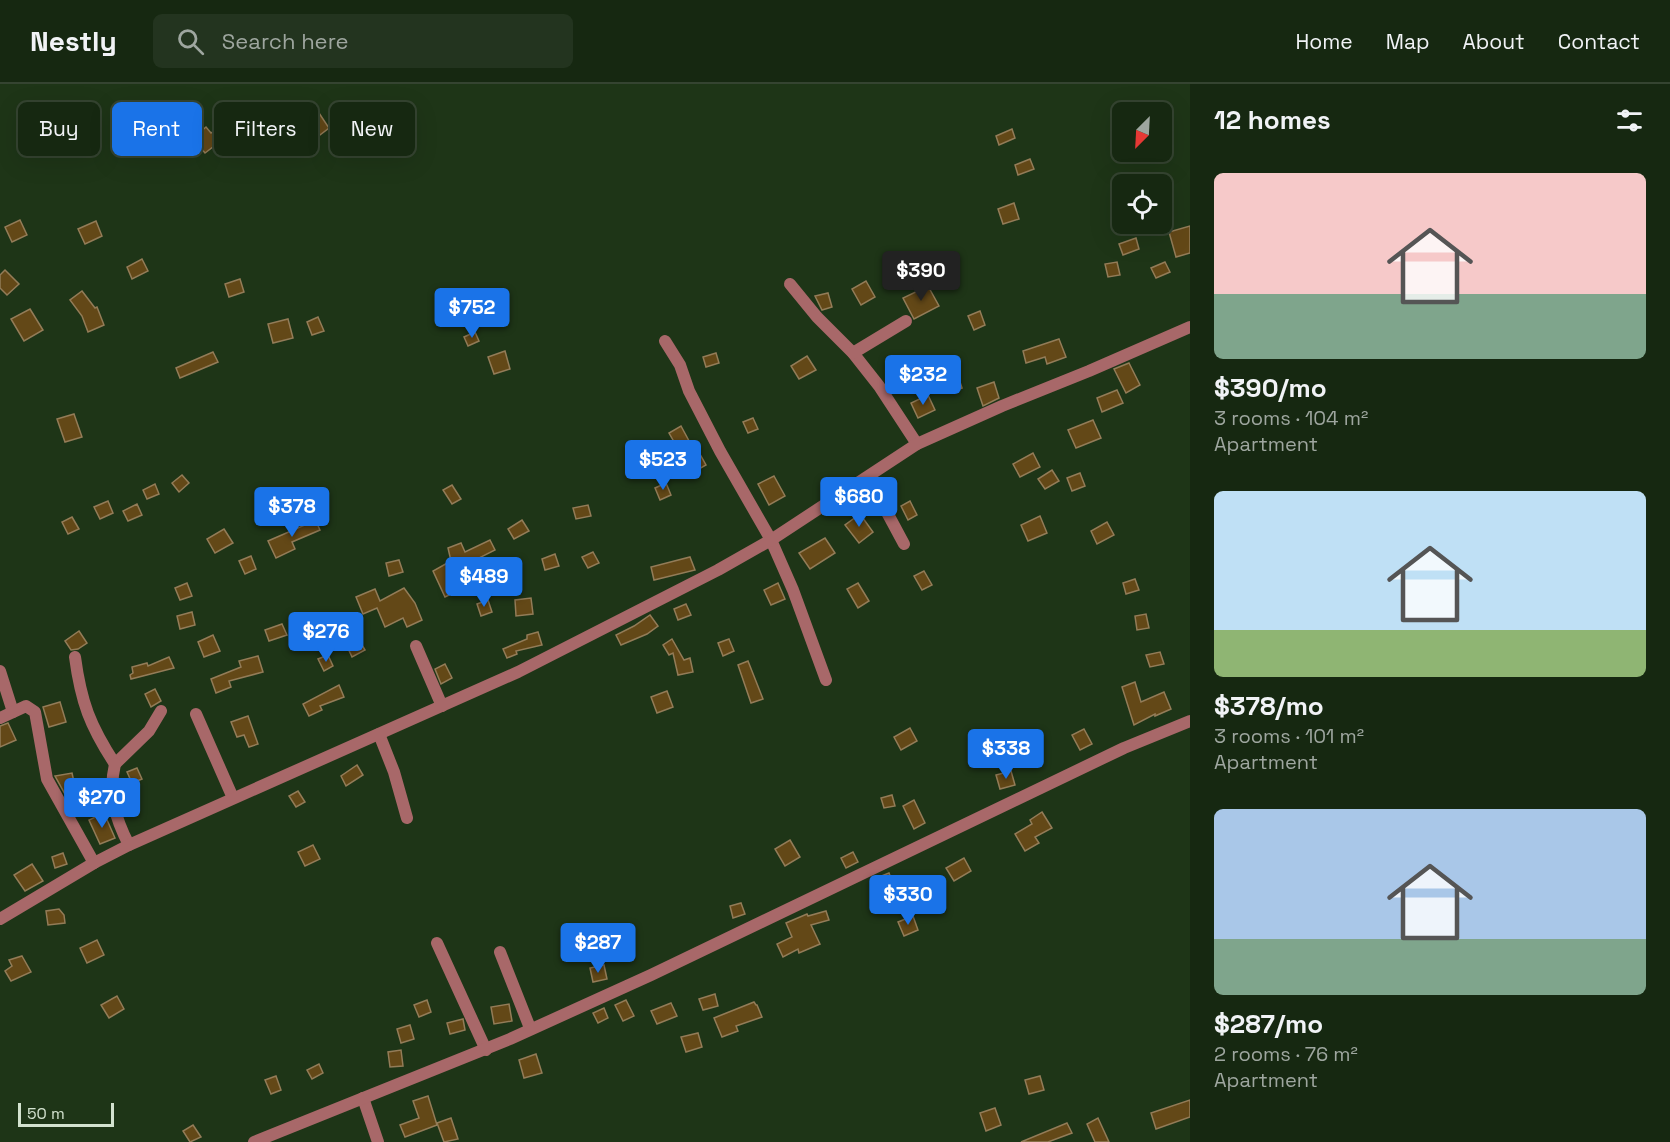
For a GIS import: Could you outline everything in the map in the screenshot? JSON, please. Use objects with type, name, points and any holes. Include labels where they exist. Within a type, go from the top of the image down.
[{"type":"street","points":[[790,284],[817,317],[853,353],[879,386],[917,444]]},
{"type":"street","points":[[853,353],[906,321]]},
{"type":"street","points":[[0,919],[94,863],[129,845],[518,672],[653,605],[771,540],[917,444],[1190,327]]},
{"type":"street","points":[[665,341],[680,365],[689,391],[734,478],[771,540],[793,590],[826,680]]},
{"type":"street","points":[[868,477],[904,544]]},
{"type":"street","points":[[416,646],[442,706]]},
{"type":"street","points":[[75,657],[79,687],[91,724],[115,764]]},
{"type":"street","points":[[0,671],[13,712]]},
{"type":"street","points":[[0,718],[26,706],[35,711],[47,779],[94,863]]},
{"type":"street","points":[[129,845],[118,825],[111,794],[111,779],[115,764],[149,731],[160,711]]},
{"type":"street","points":[[196,714],[233,798]]},
{"type":"street","points":[[254,1142],[486,1050],[530,1028],[651,975],[1092,763],[1190,721]]},
{"type":"street","points":[[379,734],[394,772],[407,818]]},
{"type":"street","points":[[437,943],[486,1050]]},
{"type":"street","points":[[500,952],[530,1028]]},
{"type":"street","points":[[363,1098],[378,1142]]},
{"type":"building","points":[[318,114],[329,128],[318,136]]},
{"type":"building","points":[[206,127],[211,133],[214,131],[214,146],[205,153],[202,149],[202,130]]},
{"type":"building","points":[[1012,129],[1015,138],[999,145],[996,136]]},
{"type":"building","points":[[1030,159],[1034,169],[1018,175],[1015,165]]},
{"type":"building","points":[[1014,203],[1019,219],[1003,224],[998,209]]},
{"type":"building","points":[[20,220],[27,235],[12,242],[5,227]]},
{"type":"building","points":[[96,221],[102,236],[85,244],[78,229]]},
{"type":"building","points":[[1190,226],[1190,253],[1176,257],[1170,234],[1172,234],[1172,231]]},
{"type":"building","points":[[1136,238],[1139,249],[1123,255],[1119,244]]},
{"type":"building","points":[[142,259],[148,271],[132,279],[127,267]]},
{"type":"building","points":[[1117,262],[1120,275],[1108,277],[1105,264]]},
{"type":"building","points":[[1165,262],[1170,272],[1156,278],[1151,268]]},
{"type":"building","points":[[5,270],[19,284],[7,295],[0,288],[0,275]]},
{"type":"building","points":[[240,279],[244,292],[229,297],[225,284]]},
{"type":"building","points":[[866,281],[875,297],[861,305],[852,289]]},
{"type":"building","points":[[928,286],[939,306],[914,319],[903,298]]},
{"type":"building","points":[[82,291],[95,308],[97,307],[104,325],[88,332],[82,316],[70,300]]},
{"type":"building","points":[[828,293],[832,307],[822,310],[815,296]]},
{"type":"building","points":[[30,309],[43,330],[24,341],[11,319]]},
{"type":"building","points":[[980,311],[985,325],[974,330],[968,316]]},
{"type":"building","points":[[318,317],[324,331],[312,335],[307,322]]},
{"type":"building","points":[[288,319],[293,338],[273,343],[268,324]]},
{"type":"building","points":[[475,332],[479,341],[468,346],[464,337]]},
{"type":"building","points":[[1059,339],[1066,357],[1047,364],[1045,357],[1026,363],[1023,351]]},
{"type":"building","points":[[505,351],[510,369],[494,374],[488,357]]},
{"type":"building","points":[[213,352],[218,362],[180,378],[176,368]]},
{"type":"building","points":[[716,353],[719,363],[706,367],[703,357]]},
{"type":"building","points":[[807,356],[816,370],[799,379],[791,366]]},
{"type":"building","points":[[1129,363],[1140,385],[1126,393],[1114,369]]},
{"type":"building","points":[[957,373],[962,388],[949,393],[943,378]]},
{"type":"building","points":[[994,382],[999,398],[983,406],[977,388]]},
{"type":"building","points":[[1117,390],[1123,403],[1102,412],[1097,398]]},
{"type":"building","points":[[928,395],[935,410],[918,418],[911,403]]},
{"type":"building","points":[[74,414],[82,437],[65,442],[57,419]]},
{"type":"building","points":[[753,418],[758,429],[748,433],[743,422]]},
{"type":"building","points":[[1093,420],[1101,438],[1076,448],[1068,430]]},
{"type":"building","points":[[681,426],[694,450],[697,449],[706,465],[692,473],[669,433]]},
{"type":"building","points":[[1033,453],[1040,467],[1020,477],[1013,464]]},
{"type":"building","points":[[1052,470],[1059,481],[1045,489],[1038,479]]},
{"type":"building","points":[[1080,473],[1085,486],[1072,491],[1067,478]]},
{"type":"building","points":[[182,475],[189,483],[179,492],[172,483]]},
{"type":"building","points":[[774,476],[785,496],[769,505],[758,484]]},
{"type":"building","points":[[666,483],[671,495],[660,500],[655,488]]},
{"type":"building","points":[[155,484],[159,494],[147,499],[143,490]]},
{"type":"building","points":[[452,485],[461,499],[452,504],[443,490]]},
{"type":"building","points":[[108,501],[113,513],[100,519],[94,507]]},
{"type":"building","points":[[910,501],[917,515],[908,520],[901,506]]},
{"type":"building","points":[[137,504],[142,515],[128,521],[123,511]]},
{"type":"building","points":[[588,505],[591,516],[576,519],[573,508]]},
{"type":"building","points":[[860,514],[873,532],[859,543],[845,525]]},
{"type":"building","points":[[1040,516],[1047,533],[1028,541],[1021,525]]},
{"type":"building","points":[[72,517],[79,529],[68,534],[62,522]]},
{"type":"building","points":[[315,519],[320,530],[292,542],[295,549],[276,558],[268,541]]},
{"type":"building","points":[[522,520],[529,531],[514,539],[508,529]]},
{"type":"building","points":[[1107,522],[1114,535],[1097,544],[1091,531]]},
{"type":"building","points":[[224,529],[233,543],[215,553],[207,539]]},
{"type":"building","points":[[825,538],[835,553],[810,569],[799,553]]},
{"type":"building","points":[[490,540],[495,550],[471,562],[479,581],[445,597],[433,571],[451,561],[448,548],[461,543],[465,552]]},
{"type":"building","points":[[593,552],[599,563],[588,568],[582,557]]},
{"type":"building","points":[[555,554],[559,566],[545,570],[542,559]]},
{"type":"building","points":[[251,556],[256,569],[245,574],[239,561]]},
{"type":"building","points":[[690,557],[695,570],[654,580],[651,567]]},
{"type":"building","points":[[399,560],[403,572],[389,576],[386,563]]},
{"type":"building","points":[[924,571],[932,585],[922,590],[914,576]]},
{"type":"building","points":[[515,579],[518,589],[503,594],[500,584]]},
{"type":"building","points":[[1135,579],[1139,590],[1126,594],[1123,583]]},
{"type":"building","points":[[187,583],[192,596],[180,600],[175,588]]},
{"type":"building","points":[[778,583],[785,599],[771,605],[764,590]]},
{"type":"building","points":[[858,583],[869,601],[858,608],[847,589]]},
{"type":"building","points":[[404,588],[415,603],[422,620],[407,627],[403,618],[385,627],[377,608],[363,614],[356,597],[375,589],[380,601]]},
{"type":"building","points":[[531,598],[533,614],[516,616],[515,600]]},
{"type":"building","points":[[488,600],[492,612],[481,616],[477,604]]},
{"type":"building","points":[[686,604],[691,615],[678,620],[674,609]]},
{"type":"building","points":[[192,612],[195,625],[180,629],[177,616]]},
{"type":"building","points":[[1146,614],[1149,628],[1137,630],[1135,616]]},
{"type":"building","points":[[650,615],[658,626],[647,634],[621,645],[616,635]]},
{"type":"building","points":[[282,624],[287,635],[269,641],[265,630]]},
{"type":"building","points":[[79,631],[87,643],[78,649],[71,650],[65,641]]},
{"type":"building","points":[[538,632],[542,645],[516,651],[517,654],[507,658],[503,649],[527,639],[527,635]]},
{"type":"building","points":[[213,635],[220,651],[204,657],[198,642]]},
{"type":"building","points":[[358,638],[365,650],[352,657],[346,644]]},
{"type":"building","points":[[672,639],[684,660],[690,658],[693,672],[678,675],[673,653],[669,655],[663,645]]},
{"type":"building","points":[[729,639],[734,651],[723,656],[718,643]]},
{"type":"building","points":[[1160,652],[1164,664],[1150,667],[1146,655]]},
{"type":"building","points":[[328,655],[333,666],[324,671],[318,659]]},
{"type":"building","points":[[258,656],[263,672],[229,681],[231,687],[216,693],[211,679],[241,667],[239,661]]},
{"type":"building","points":[[169,657],[174,668],[131,679],[132,667],[147,663],[148,666]]},
{"type":"building","points":[[748,661],[763,699],[751,703],[738,665]]},
{"type":"building","points":[[445,664],[452,678],[441,684],[435,669]]},
{"type":"building","points":[[1135,682],[1141,702],[1164,692],[1171,709],[1134,725],[1122,687]]},
{"type":"building","points":[[339,685],[344,697],[320,706],[322,710],[309,716],[303,704]]},
{"type":"building","points":[[155,689],[161,701],[151,707],[145,694]]},
{"type":"building","points":[[667,691],[673,707],[657,713],[651,697]]},
{"type":"building","points":[[60,702],[66,722],[49,727],[43,707]]},
{"type":"building","points":[[248,716],[258,744],[249,747],[244,735],[237,737],[231,722]]},
{"type":"building","points":[[8,723],[16,740],[0,747],[0,726]]},
{"type":"building","points":[[910,728],[917,741],[901,750],[894,737]]},
{"type":"building","points":[[1084,729],[1092,744],[1080,750],[1072,735]]},
{"type":"building","points":[[357,765],[363,775],[346,786],[341,776]]},
{"type":"building","points":[[137,768],[142,779],[132,783],[127,772]]},
{"type":"building","points":[[1011,771],[1015,785],[1000,789],[996,775]]},
{"type":"building","points":[[72,773],[76,791],[65,794],[55,776]]},
{"type":"building","points":[[298,791],[305,802],[296,807],[289,796]]},
{"type":"building","points":[[892,795],[895,806],[884,808],[881,798]]},
{"type":"building","points":[[914,800],[925,823],[914,829],[903,806]]},
{"type":"building","points":[[1042,812],[1052,828],[1035,837],[1039,843],[1025,851],[1015,834],[1032,824],[1030,820]]},
{"type":"building","points":[[104,813],[115,838],[100,844],[89,820]]},
{"type":"building","points":[[790,840],[800,857],[785,866],[775,849]]},
{"type":"building","points":[[313,845],[320,859],[305,866],[298,852]]},
{"type":"building","points":[[853,852],[858,862],[846,868],[841,858]]},
{"type":"building","points":[[63,853],[67,864],[55,868],[52,857]]},
{"type":"building","points":[[964,858],[971,871],[954,881],[946,868]]},
{"type":"building","points":[[32,864],[43,881],[25,891],[14,875]]},
{"type":"building","points":[[889,873],[895,889],[880,895],[874,879]]},
{"type":"building","points":[[929,891],[934,903],[922,909],[917,896]]},
{"type":"building","points":[[741,903],[745,914],[733,918],[730,906]]},
{"type":"building","points":[[59,909],[64,915],[65,923],[48,925],[46,911]]},
{"type":"building","points":[[826,911],[829,920],[811,925],[820,944],[799,953],[798,949],[783,957],[777,944],[792,937],[786,923],[807,914],[808,916]]},
{"type":"building","points":[[913,916],[918,930],[904,936],[898,922]]},
{"type":"building","points":[[97,940],[104,955],[87,963],[80,948]]},
{"type":"building","points":[[22,956],[31,972],[11,981],[5,971],[12,966],[9,960]]},
{"type":"building","points":[[604,965],[607,979],[593,982],[590,968]]},
{"type":"building","points":[[715,994],[718,1006],[703,1010],[699,999]]},
{"type":"building","points":[[117,996],[124,1009],[109,1018],[101,1005]]},
{"type":"building","points":[[427,1000],[431,1012],[419,1017],[414,1005]]},
{"type":"building","points":[[626,1000],[634,1016],[623,1021],[615,1005]]},
{"type":"building","points":[[754,1002],[762,1017],[736,1026],[738,1031],[722,1037],[714,1018]]},
{"type":"building","points":[[671,1003],[677,1016],[657,1024],[651,1011]]},
{"type":"building","points":[[509,1004],[512,1021],[494,1024],[491,1007]]},
{"type":"building","points":[[604,1008],[608,1018],[598,1023],[593,1013]]},
{"type":"building","points":[[463,1019],[465,1030],[450,1034],[447,1023]]},
{"type":"building","points":[[410,1025],[414,1039],[401,1043],[397,1029]]},
{"type":"building","points":[[698,1033],[702,1047],[686,1052],[681,1037]]},
{"type":"building","points":[[401,1050],[403,1066],[390,1067],[388,1052]]},
{"type":"building","points":[[536,1054],[542,1073],[524,1078],[519,1060]]},
{"type":"building","points":[[319,1064],[323,1073],[312,1079],[307,1070]]},
{"type":"building","points":[[276,1076],[281,1090],[271,1094],[265,1080]]},
{"type":"building","points":[[1040,1076],[1044,1090],[1029,1094],[1025,1080]]},
{"type":"building","points":[[428,1096],[437,1125],[405,1137],[400,1125],[419,1118],[413,1101]]},
{"type":"building","points":[[1190,1100],[1190,1117],[1156,1129],[1151,1113]]},
{"type":"building","points":[[995,1108],[1001,1125],[986,1131],[980,1113]]},
{"type":"building","points":[[451,1118],[458,1139],[444,1142],[437,1123]]},
{"type":"building","points":[[1098,1118],[1109,1142],[1095,1142],[1087,1124]]},
{"type":"building","points":[[1067,1123],[1072,1133],[1048,1142],[1021,1142]]},
{"type":"building","points":[[193,1125],[201,1137],[190,1142],[183,1131]]}]
